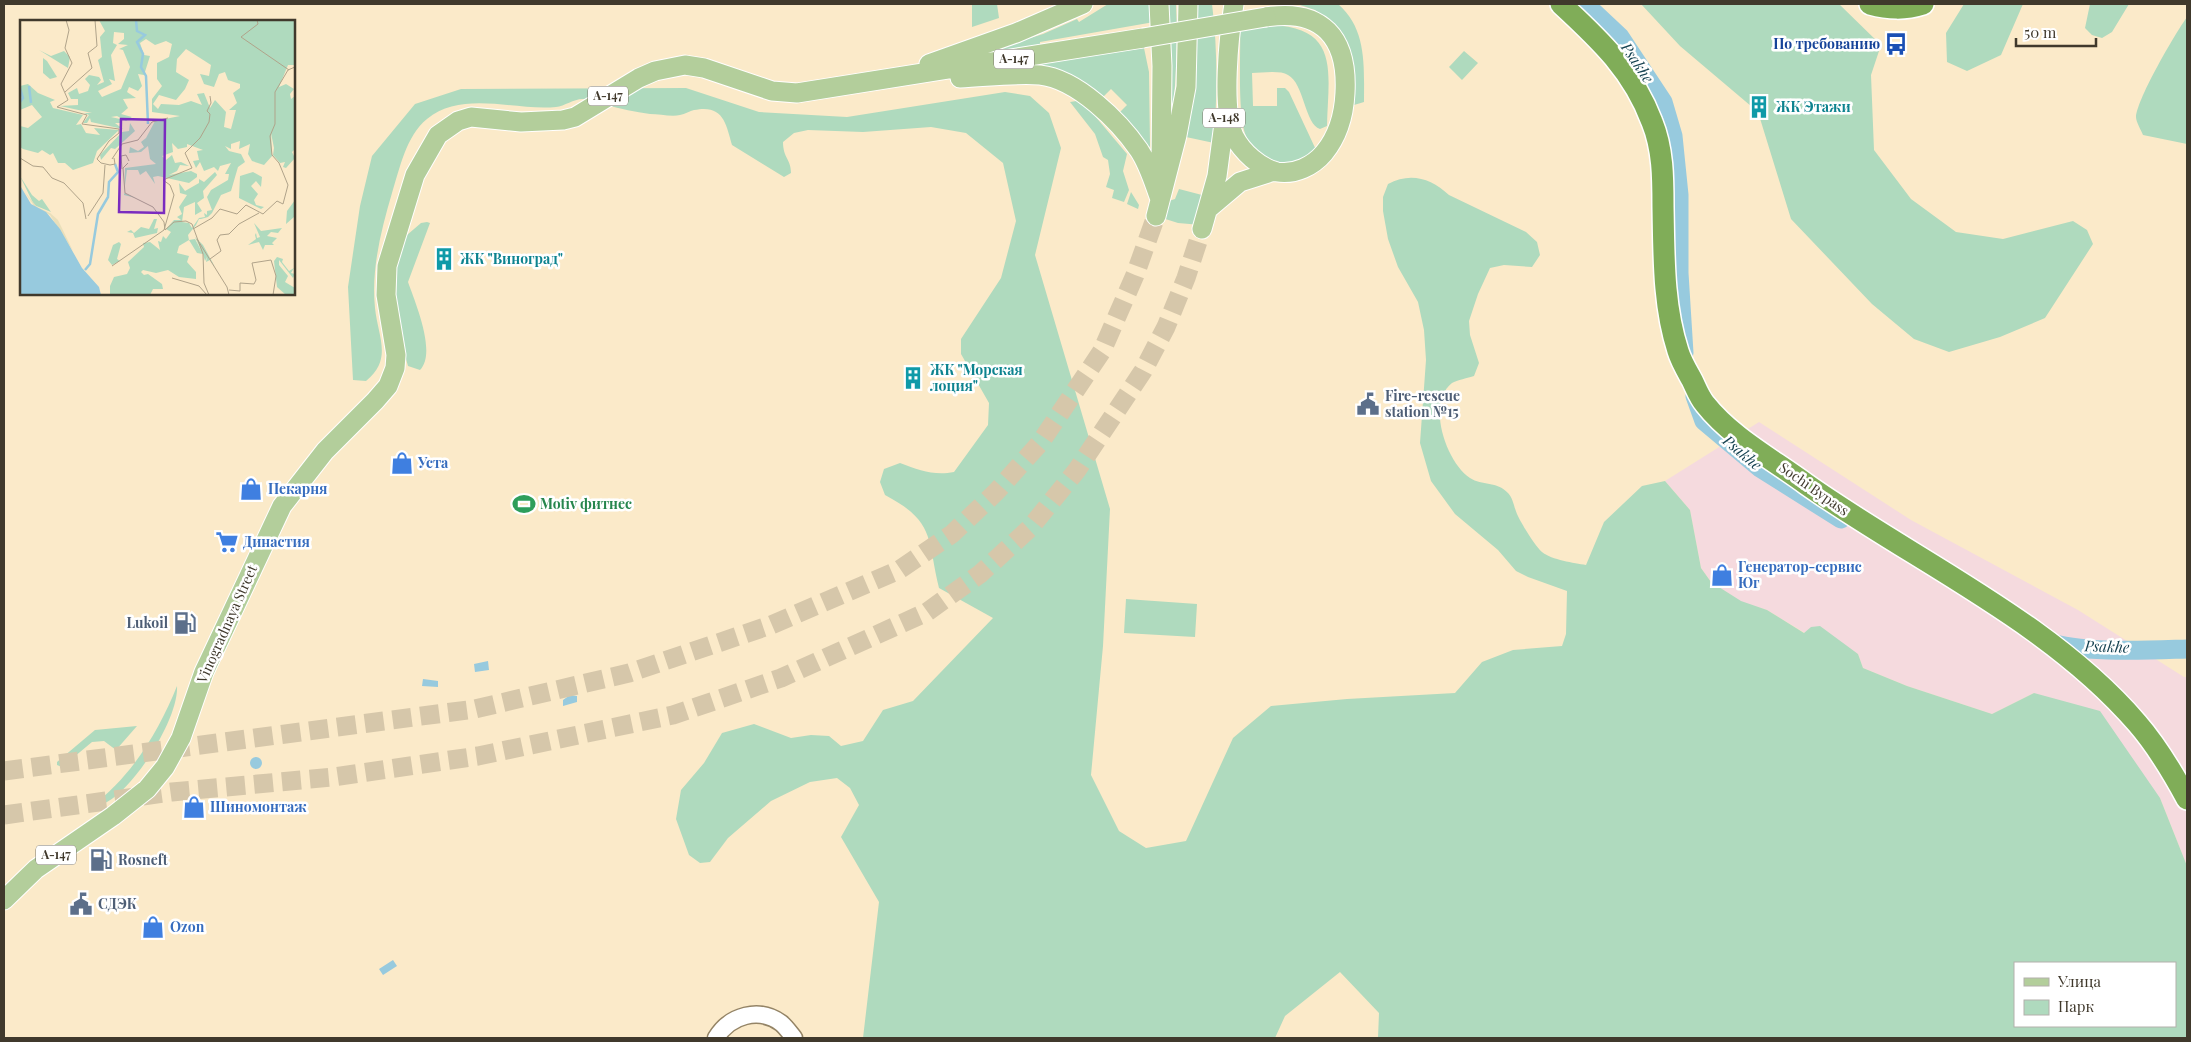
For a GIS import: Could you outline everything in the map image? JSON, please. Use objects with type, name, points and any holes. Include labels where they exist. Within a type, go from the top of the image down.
[{"type":"highway","name":"Sochi Bypass","points":[[1561,4],[1609,49],[1638,90],[1653,123],[1662,155],[1665,261],[1669,318],[1679,354],[1704,403],[1729,429],[1847,513],[1992,603],[2047,641],[2094,679],[2138,724],[2170,768],[2187,799]]},
{"type":"highway","points":[[1870,4],[1887,8],[1909,8],[1923,4]]},
{"type":"main road","name":"А-147","points":[[886,80],[1016,33],[1083,4]]},
{"type":"main road","points":[[1158,208],[1162,66],[1159,4]]},
{"type":"main road","points":[[1158,208],[1177,135],[1186,87],[1188,4]]},
{"type":"main road","name":"А-148","points":[[1202,229],[1217,176],[1228,85],[1222,4]]},
{"type":"main road","points":[[1234,4],[1228,85],[1229,118],[1234,136],[1246,154],[1274,171]]},
{"type":"main road","name":"А-147","points":[[886,80],[1266,17],[1279,15],[1302,16],[1319,24],[1335,37],[1342,53],[1346,76],[1345,102],[1338,132],[1325,152],[1313,163],[1296,171],[1274,171]]},
{"type":"main road","name":"Vinogradnaya Street","points":[[4,900],[36,869],[98,827],[147,789],[165,767],[181,738],[204,672],[282,506],[324,451],[388,386],[395,368],[396,354],[385,282],[387,266],[414,175],[435,139],[458,121],[471,117],[542,122],[575,117],[639,78],[655,71],[685,65],[704,68],[760,88],[782,92],[798,93],[886,80]]},
{"type":"main road","points":[[886,80],[1041,75],[1060,80],[1094,102],[1116,122],[1139,151],[1158,208]]},
{"type":"main road","points":[[1208,210],[1240,182],[1274,171]]},
{"type":"street","points":[[716,1038],[732,1020],[758,1014],[770,1017],[783,1024],[794,1038]]},
{"type":"shaded area","points":[[1759,422],[1911,520],[2078,610],[2184,677],[2187,677],[2187,866],[2160,798],[2034,693],[1992,714],[1907,686],[1863,668],[1858,654],[1805,633],[1767,610],[1741,602],[1711,582],[1701,568],[1690,510],[1665,481]]},
{"type":"green space","points":[[972,4],[997,4],[999,18],[972,27]]},
{"type":"green space","points":[[1108,4],[1151,4],[1154,22],[1040,42],[1040,47],[977,55],[1043,34],[1077,19],[1079,22]]},
{"type":"green space","points":[[1165,4],[1176,4],[1176,66],[1171,128]]},
{"type":"green space","points":[[1196,4],[1212,4],[1216,73],[1214,143],[1186,137],[1195,77]]},
{"type":"green space","points":[[1297,4],[1338,4],[1354,25],[1362,49],[1364,102],[1354,105],[1350,111],[1332,23],[1315,10]]},
{"type":"green space","points":[[1641,4],[1839,4],[1881,45],[1871,75],[1874,150],[1911,199],[1956,232],[2003,239],[2073,221],[2087,230],[2093,244],[2045,318],[2000,337],[1949,352],[1914,339],[1872,304],[1791,219],[1758,112],[1680,46]]},
{"type":"green space","points":[[1964,4],[2023,4],[2001,55],[1967,71],[1947,62],[1946,33]]},
{"type":"green space","points":[[2090,4],[2129,4],[2112,32],[2102,38],[2092,35],[2085,28]]},
{"type":"green space","points":[[2187,17],[2187,144],[2143,135],[2136,117],[2150,81]]},
{"type":"green space","points":[[1272,25],[1294,28],[1310,35],[1320,45],[1326,57],[1328,72],[1327,126],[1320,129],[1311,120],[1298,86],[1293,79],[1285,73],[1252,73],[1253,106],[1277,106],[1277,88],[1285,88],[1289,92],[1317,152],[1304,160],[1287,164],[1272,161],[1255,149],[1246,136],[1241,114],[1240,28]]},
{"type":"green space","points":[[1144,48],[1149,72],[1150,146],[1148,149],[1119,113],[1127,105],[1111,89],[1099,101],[1034,66],[1035,64]]},
{"type":"green space","points":[[1464,51],[1478,63],[1462,80],[1449,67]]},
{"type":"green space","points":[[686,88],[759,112],[847,117],[1005,92],[1030,96],[1049,113],[1061,148],[1035,255],[1110,509],[1103,646],[1091,775],[1119,831],[1146,848],[1186,841],[1233,738],[1271,706],[1347,699],[1455,693],[1482,662],[1513,650],[1562,646],[1566,634],[1567,591],[1516,571],[1498,550],[1455,514],[1431,481],[1420,443],[1426,360],[1424,330],[1418,302],[1398,267],[1388,239],[1383,211],[1383,197],[1388,184],[1404,178],[1420,179],[1435,184],[1449,195],[1526,232],[1537,242],[1540,255],[1532,267],[1504,265],[1490,268],[1478,294],[1469,321],[1470,335],[1479,363],[1474,376],[1452,383],[1444,392],[1440,404],[1442,432],[1453,459],[1461,470],[1470,478],[1494,485],[1508,493],[1522,523],[1542,552],[1557,559],[1586,565],[1604,522],[1642,486],[1665,481],[1690,510],[1701,568],[1711,582],[1741,601],[1767,610],[1804,633],[1811,627],[1820,626],[1858,654],[1863,668],[1907,686],[1992,714],[2034,693],[2100,711],[2160,798],[2187,866],[2187,1038],[1378,1038],[1379,1013],[1340,972],[1285,1016],[1275,1038],[863,1038],[879,902],[841,837],[859,805],[850,788],[837,778],[810,782],[771,801],[728,838],[710,862],[700,863],[689,855],[676,819],[681,790],[704,763],[722,733],[754,724],[791,738],[811,735],[829,736],[841,746],[863,741],[883,710],[913,701],[993,618],[939,588],[927,533],[913,514],[885,495],[880,482],[884,469],[900,463],[933,473],[954,472],[988,425],[989,403],[961,354],[961,339],[1001,278],[1016,221],[1003,163],[966,133],[931,127],[863,132],[808,130],[794,133],[783,142],[784,152],[790,165],[791,173],[784,177],[732,145],[728,129],[722,117],[711,110],[694,110],[682,115],[669,116],[623,109],[584,99],[556,107],[472,104],[456,105],[441,110],[420,126],[409,143],[401,163],[384,221],[374,279],[375,308],[381,338],[382,356],[374,373],[366,381],[353,380],[348,287],[360,206],[372,156],[415,104],[461,89]]},
{"type":"green space","points":[[1083,100],[1098,114],[1095,116],[1127,154],[1123,171],[1129,190],[1124,202],[1112,198],[1114,190],[1106,187],[1110,174],[1108,160],[1103,157],[1095,134],[1070,102]]},
{"type":"green space","points":[[1179,189],[1202,195],[1201,225],[1178,223],[1156,216],[1159,204],[1175,199]]},
{"type":"green space","points":[[1131,192],[1139,205],[1138,209],[1127,204]]},
{"type":"green space","points":[[421,223],[430,223],[408,282],[426,340],[425,362],[420,370],[408,366],[406,359],[396,297],[397,253],[400,241]]},
{"type":"green space","points":[[1126,599],[1197,604],[1195,637],[1124,633]]},
{"type":"green space","points":[[177,686],[176,700],[171,716],[142,767],[118,794],[105,803],[92,806],[120,781],[143,752],[162,720]]},
{"type":"green space","points":[[137,726],[116,750],[104,741],[92,742],[62,767],[57,765],[57,762],[95,730]]},
{"type":"water","points":[[488,661],[489,670],[475,672],[474,664]]},
{"type":"water","points":[[423,679],[438,681],[438,687],[422,686]]},
{"type":"water","points":[[570,695],[577,696],[577,702],[563,706],[563,700]]},
{"type":"water","points":[[256,757],[262,763],[256,769],[250,763]]},
{"type":"water","points":[[393,960],[397,966],[383,975],[379,969]]},
{"type":"waterway","name":"Psakhe","points":[[1585,4],[1620,37],[1663,102],[1673,136],[1679,195],[1679,273],[1684,353]]},
{"type":"waterway","name":"Psakhe","points":[[1695,396],[1704,421],[1760,468],[1841,519]]},
{"type":"waterway","name":"Psakhe","points":[[2047,641],[2060,645],[2096,650],[2187,649]]},
{"type":"tunnel","points":[[4,771],[475,709],[629,673],[771,625],[899,570],[952,534],[996,492],[1040,443],[1102,351],[1135,275],[1156,216]]},
{"type":"tunnel","points":[[4,815],[172,792],[333,777],[478,756],[673,715],[781,678],[927,612],[980,574],[1030,528],[1077,470],[1143,371],[1166,327],[1186,278],[1202,229]]},
{"type":"place","name":"По требованию","points":[[1896,44]]},
{"type":"place","name":"ЖК Этажи","points":[[1759,107]]},
{"type":"place","name":"ЖК \"Виноград\"","points":[[444,259]]},
{"type":"place","name":"ЖК \"Морская лоция\"","points":[[913,378]]},
{"type":"place","name":"Fire-rescue station №15","points":[[1368,404]]},
{"type":"place","name":"Уста","points":[[402,463]]},
{"type":"place","name":"Пекарня","points":[[251,489]]},
{"type":"place","name":"Motiv фитнес","points":[[524,504]]},
{"type":"place","name":"Династия","points":[[227,542]]},
{"type":"place","name":"Генератор-сервис Юг","points":[[1722,575]]},
{"type":"place","name":"Lukoil","points":[[185,623]]},
{"type":"place","name":"Шиномонтаж","points":[[194,807]]},
{"type":"place","name":"Rosneft","points":[[101,860]]},
{"type":"place","name":"СДЭК","points":[[81,904]]},
{"type":"place","name":"Ozon","points":[[153,927]]}]
